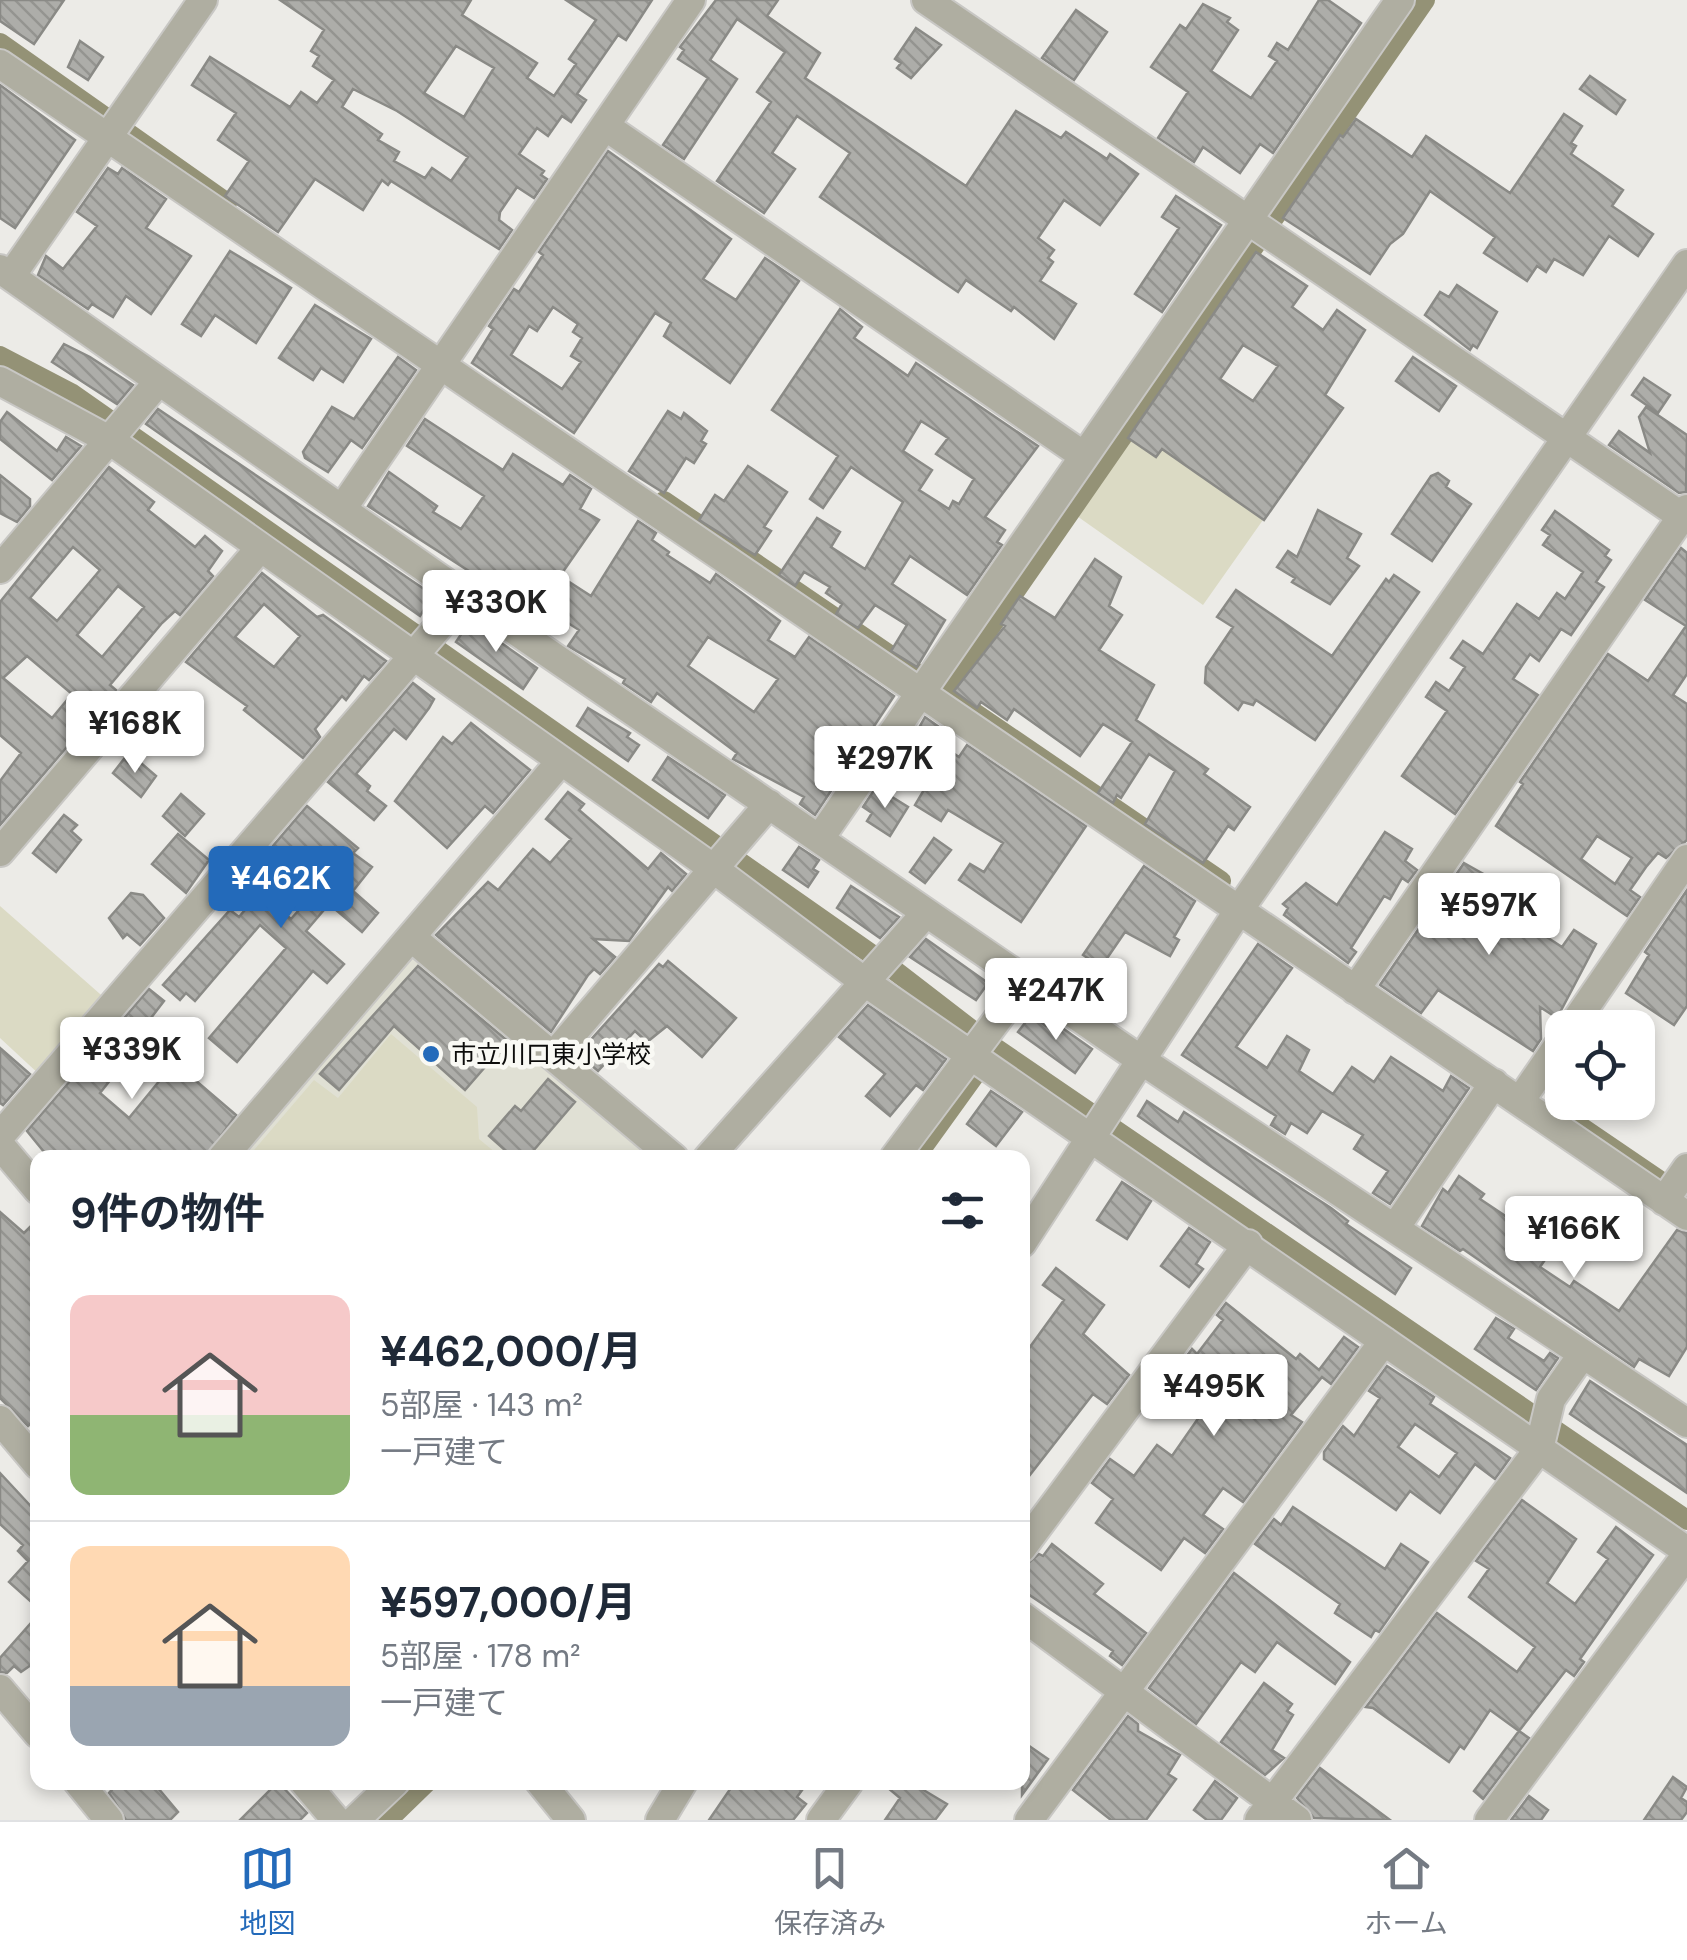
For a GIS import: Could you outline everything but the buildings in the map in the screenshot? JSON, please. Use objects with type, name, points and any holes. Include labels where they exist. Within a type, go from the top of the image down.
[{"type":"street","points":[[203,0],[108,138],[6,273],[926,913],[1687,1423]]},
{"type":"street","points":[[342,509],[444,366],[691,0]]},
{"type":"street","points":[[926,0],[1566,439],[1685,515],[1355,990]]},
{"type":"street","points":[[820,838],[1395,2]]},
{"type":"street","points":[[0,64],[1676,1208],[1687,1168]]},
{"type":"street","points":[[605,126],[1084,456]]},
{"type":"street","points":[[1030,1230],[1239,910],[1687,264]]},
{"type":"street","points":[[0,381],[111,441],[714,870],[862,980],[1248,1244],[1687,1553],[1489,1820]]},
{"type":"street","points":[[0,569],[159,381]]},
{"type":"street","points":[[0,852],[260,548]]},
{"type":"street","points":[[0,1136],[466,596]]},
{"type":"street","points":[[229,1150],[561,761]]},
{"type":"street","points":[[554,1056],[769,804]]},
{"type":"street","points":[[1583,1010],[1687,859]]},
{"type":"street","points":[[715,1150],[862,980],[926,913]]},
{"type":"street","points":[[411,937],[665,1150]]},
{"type":"street","points":[[901,1150],[978,1058],[996,1022],[1027,980]]},
{"type":"street","points":[[1520,1101],[1545,1065]]},
{"type":"street","points":[[1396,1228],[1494,1083]]},
{"type":"street","points":[[0,1145],[30,1181]]},
{"type":"street","points":[[1030,1537],[1248,1244]]},
{"type":"street","points":[[1029,1820],[1384,1341]]},
{"type":"street","points":[[1266,1811],[1540,1448],[1552,1400],[1582,1356]]},
{"type":"street","points":[[0,1420],[30,1456]]},
{"type":"street","points":[[1030,1622],[1125,1692],[1266,1811],[1297,1820]]},
{"type":"street","points":[[0,1689],[30,1725]]},
{"type":"street","points":[[85,1790],[109,1820]]},
{"type":"street","points":[[311,1790],[336,1820]]},
{"type":"street","points":[[356,1820],[387,1790]]},
{"type":"street","points":[[547,1790],[572,1820]]},
{"type":"street","points":[[660,1820],[679,1790]]},
{"type":"street","points":[[821,1820],[842,1790]]},
{"type":"shaded area","name":"市立川口東小学校","points":[[413,950],[649,1150],[245,1150]]},
{"type":"green space","points":[[1134,415],[1270,510],[1203,605],[1067,509]]},
{"type":"green space","points":[[0,906],[108,1001],[41,1076],[0,1038]]},
{"type":"green space","points":[[391,1034],[477,1107],[479,1139],[492,1150],[254,1150],[314,1080],[338,1098]]},
{"type":"waterway","points":[[946,691],[1425,0]]},
{"type":"waterway","points":[[0,43],[227,203]]},
{"type":"waterway","points":[[0,356],[71,393],[894,970],[994,1047],[1687,1520]]},
{"type":"waterway","points":[[664,501],[1221,881]]},
{"type":"waterway","points":[[921,1150],[990,1054]]},
{"type":"waterway","points":[[1571,1120],[1687,1199]]},
{"type":"waterway","points":[[388,1820],[419,1790]]},
{"type":"place","name":"市立川口東小学校","points":[[431,1054]]}]
